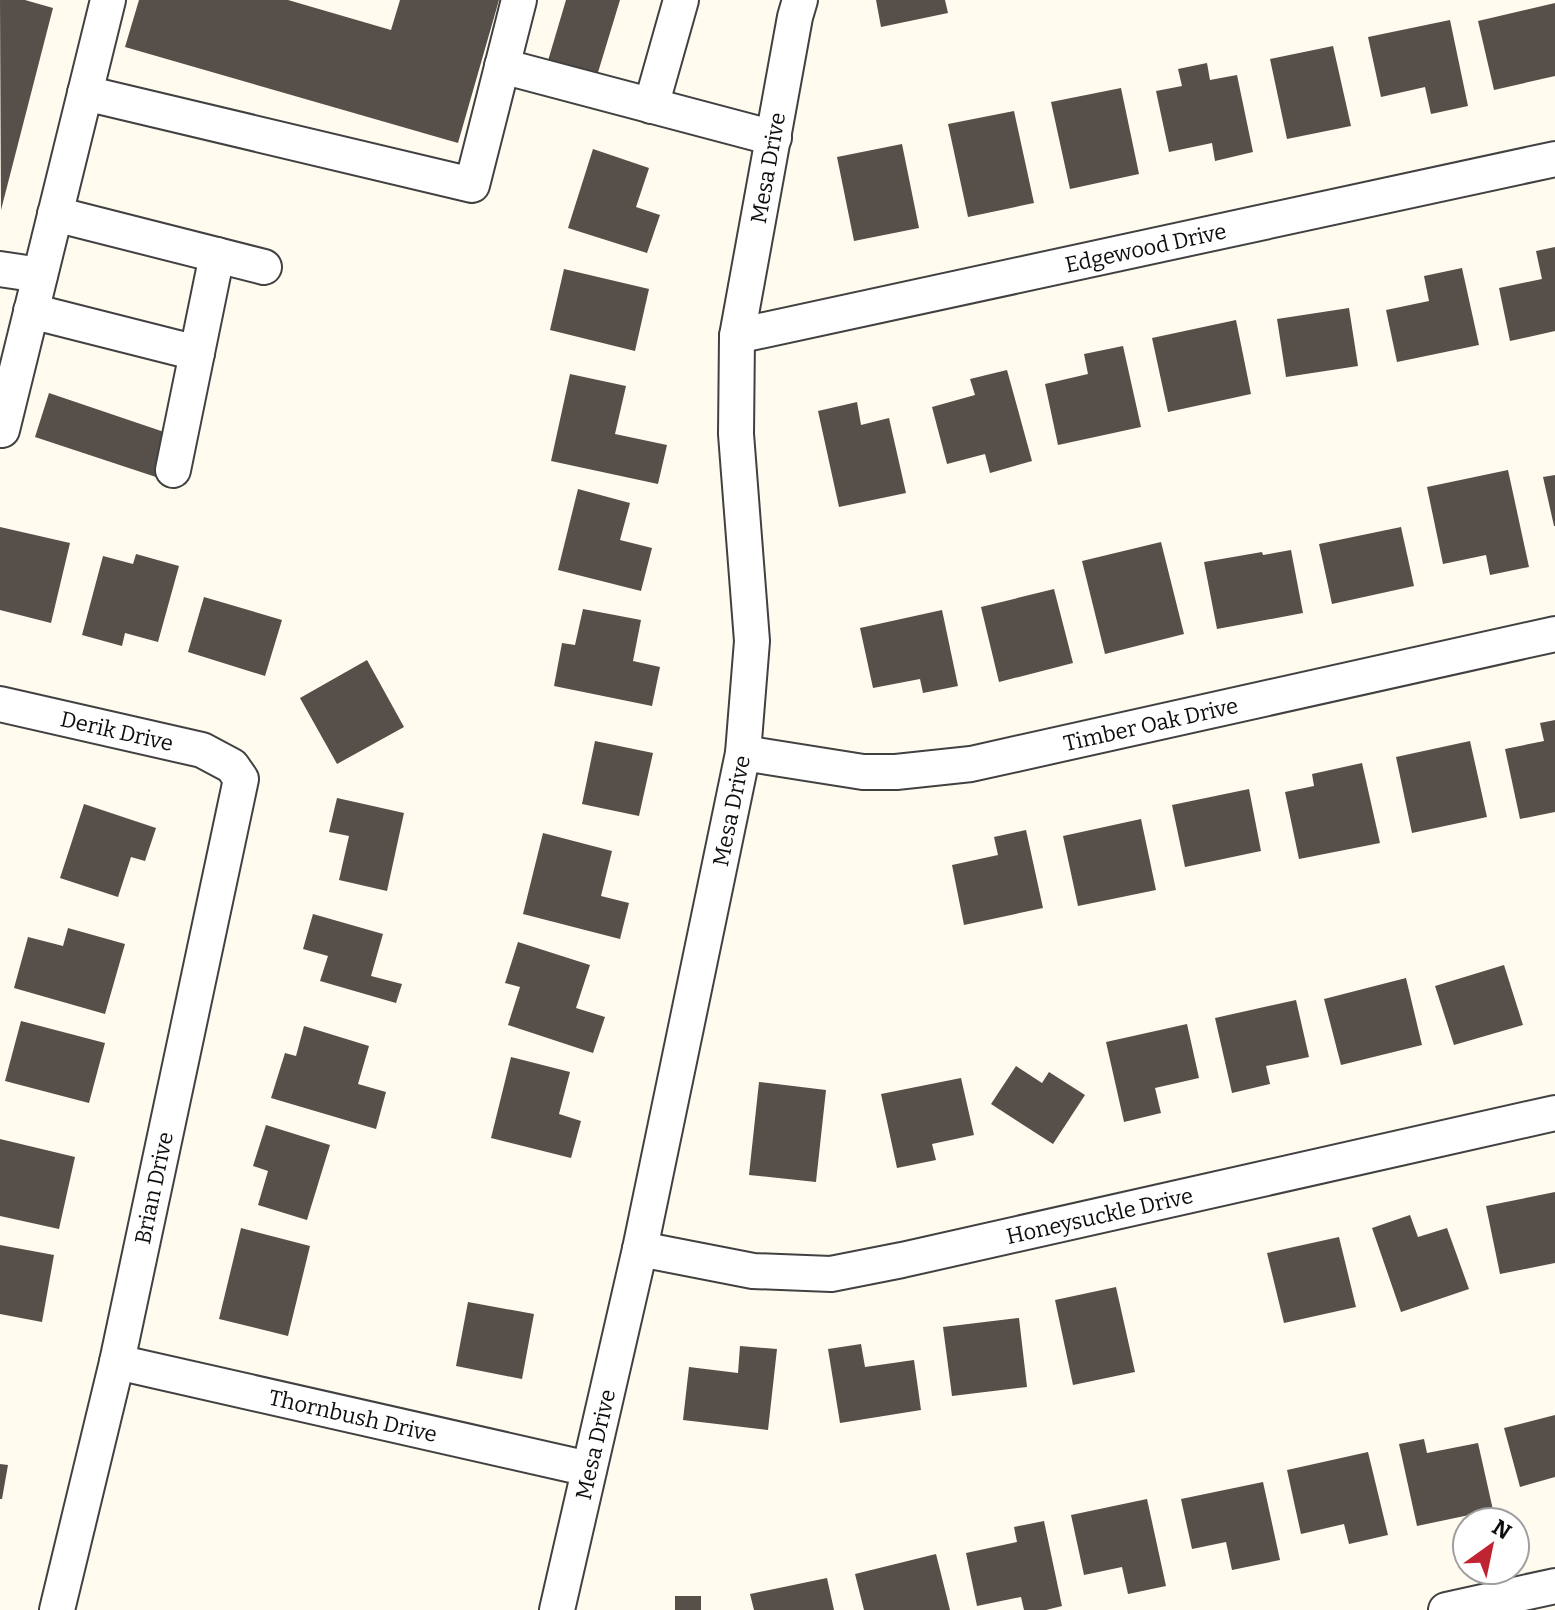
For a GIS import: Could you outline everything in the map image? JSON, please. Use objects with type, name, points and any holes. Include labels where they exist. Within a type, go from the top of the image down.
[{"type":"street","points":[[2,430],[6,385],[31,311],[108,0]]},
{"type":"street","points":[[85,93],[472,185],[519,0]]},
{"type":"street","points":[[651,106],[681,0]]},
{"type":"street","name":"Mesa Drive","points":[[557,1610],[640,1249],[743,753],[752,641],[736,434],[737,336],[800,0]]},
{"type":"street","points":[[502,66],[774,138]]},
{"type":"street","name":"Edgewood Drive","points":[[737,336],[1555,159]]},
{"type":"street","points":[[55,214],[264,267]]},
{"type":"street","points":[[173,470],[217,255]]},
{"type":"street","points":[[0,269],[40,275]]},
{"type":"street","points":[[31,311],[197,353]]},
{"type":"street","name":"Timber Oak Drive","points":[[743,753],[863,772],[896,772],[971,764],[1555,634]]},
{"type":"street","name":"Derik Drive","points":[[0,704],[202,750],[232,766]]},
{"type":"street","name":"Brian Drive","points":[[57,1610],[117,1362],[241,779],[232,766]]},
{"type":"street","name":"Honeysuckle Drive","points":[[640,1249],[753,1271],[831,1274],[1555,1113]]},
{"type":"street","name":"Thornbush Drive","points":[[117,1362],[589,1469]]},
{"type":"street","points":[[1446,1610],[1555,1586]]},
{"type":"building","points":[[0,0],[25,0],[53,8],[1,210]]},
{"type":"building","points":[[139,0],[288,0],[391,30],[400,0],[499,0],[458,143],[125,47]]},
{"type":"building","points":[[566,0],[620,0],[596,79],[547,64]]},
{"type":"building","points":[[876,0],[945,0],[948,13],[881,27]]},
{"type":"building","points":[[1555,3],[1555,76],[1494,90],[1478,21]]},
{"type":"building","points":[[1450,20],[1468,106],[1431,114],[1425,87],[1381,97],[1368,37]]},
{"type":"building","points":[[1333,46],[1351,126],[1287,139],[1270,59]]},
{"type":"building","points":[[1207,63],[1210,80],[1237,75],[1253,152],[1215,161],[1212,143],[1169,152],[1156,91],[1182,86],[1178,69]]},
{"type":"building","points":[[1121,88],[1139,174],[1070,189],[1051,102]]},
{"type":"building","points":[[1014,111],[1034,203],[968,217],[948,124]]},
{"type":"building","points":[[902,144],[919,228],[854,241],[837,157]]},
{"type":"building","points":[[593,149],[649,168],[636,207],[660,215],[647,253],[568,228]]},
{"type":"building","points":[[1555,247],[1555,331],[1510,341],[1499,288],[1542,279],[1536,251]]},
{"type":"building","points":[[1462,268],[1479,345],[1397,362],[1386,310],[1429,301],[1424,276]]},
{"type":"building","points":[[564,269],[649,289],[635,351],[550,330]]},
{"type":"building","points":[[1349,308],[1358,366],[1286,377],[1277,319]]},
{"type":"building","points":[[1236,320],[1251,394],[1168,412],[1152,338]]},
{"type":"building","points":[[1123,346],[1141,427],[1058,445],[1045,384],[1088,374],[1084,354]]},
{"type":"building","points":[[1007,370],[1032,461],[990,473],[985,454],[947,464],[932,407],[975,395],[970,379]]},
{"type":"building","points":[[570,374],[626,386],[615,434],[667,445],[658,484],[551,461]]},
{"type":"building","points":[[49,393],[173,435],[159,478],[35,437]]},
{"type":"building","points":[[857,402],[861,425],[889,418],[906,493],[839,507],[818,411]]},
{"type":"building","points":[[1508,470],[1529,567],[1490,575],[1486,555],[1443,564],[1427,487]]},
{"type":"building","points":[[1555,475],[1555,526],[1554,526],[1543,477]]},
{"type":"building","points":[[578,489],[630,503],[620,540],[652,548],[641,591],[558,570]]},
{"type":"building","points":[[0,527],[70,543],[51,623],[0,610]]},
{"type":"building","points":[[1401,527],[1414,586],[1332,604],[1319,544]]},
{"type":"building","points":[[1161,542],[1184,634],[1105,654],[1082,561]]},
{"type":"building","points":[[1291,550],[1303,613],[1217,629],[1204,562]]},
{"type":"building","points":[[136,554],[179,566],[158,642],[125,633],[122,646],[82,635],[103,556],[133,564]]},
{"type":"building","points":[[1054,589],[1073,663],[999,682],[981,607]]},
{"type":"building","points":[[204,597],[282,620],[265,676],[188,652]]},
{"type":"building","points":[[583,609],[641,620],[633,661],[660,667],[652,706],[554,686],[562,643],[575,645]]},
{"type":"building","points":[[942,610],[958,686],[923,693],[920,679],[873,688],[860,628]]},
{"type":"building","points":[[367,660],[404,727],[337,764],[300,698]]},
{"type":"building","points":[[1555,720],[1555,812],[1520,819],[1505,749],[1544,741],[1540,723]]},
{"type":"building","points":[[595,741],[653,753],[639,816],[582,804]]},
{"type":"building","points":[[1470,741],[1487,817],[1412,833],[1396,757]]},
{"type":"building","points":[[1362,763],[1380,843],[1299,859],[1285,792],[1314,786],[1312,774]]},
{"type":"building","points":[[1249,789],[1261,851],[1185,867],[1172,805]]},
{"type":"building","points":[[337,798],[404,813],[387,891],[339,880],[349,836],[329,832]]},
{"type":"building","points":[[84,804],[156,828],[145,861],[131,857],[118,897],[60,878]]},
{"type":"building","points":[[1141,819],[1156,890],[1078,906],[1063,836]]},
{"type":"building","points":[[1026,830],[1043,908],[964,925],[952,865],[998,855],[994,837]]},
{"type":"building","points":[[543,833],[612,851],[601,896],[629,903],[620,939],[523,914]]},
{"type":"building","points":[[313,914],[383,934],[371,976],[402,984],[396,1003],[320,981],[328,956],[303,949]]},
{"type":"building","points":[[68,928],[125,944],[105,1014],[14,988],[28,937],[63,946]]},
{"type":"building","points":[[518,942],[590,965],[576,1008],[605,1017],[593,1053],[508,1025],[520,987],[505,983]]},
{"type":"building","points":[[1504,965],[1523,1025],[1454,1045],[1435,986]]},
{"type":"building","points":[[1406,978],[1422,1045],[1341,1065],[1324,999]]},
{"type":"building","points":[[1296,1000],[1309,1057],[1266,1066],[1270,1084],[1232,1093],[1215,1018]]},
{"type":"building","points":[[21,1021],[105,1043],[89,1103],[5,1081]]},
{"type":"building","points":[[1187,1024],[1199,1078],[1155,1088],[1161,1113],[1124,1122],[1106,1042]]},
{"type":"building","points":[[304,1026],[369,1046],[358,1084],[386,1092],[376,1129],[271,1098],[285,1053],[296,1056]]},
{"type":"building","points":[[511,1057],[570,1072],[559,1114],[581,1121],[571,1158],[491,1138]]},
{"type":"building","points":[[1016,1066],[1042,1083],[1049,1072],[1085,1095],[1053,1144],[991,1104]]},
{"type":"building","points":[[961,1078],[974,1135],[932,1144],[936,1160],[897,1168],[881,1094]]},
{"type":"building","points":[[759,1082],[826,1090],[816,1182],[749,1175]]},
{"type":"building","points":[[266,1125],[330,1145],[307,1220],[258,1205],[268,1171],[253,1166]]},
{"type":"building","points":[[0,1139],[75,1157],[59,1229],[0,1216]]},
{"type":"building","points":[[1555,1192],[1555,1263],[1500,1274],[1486,1206]]},
{"type":"building","points":[[1410,1215],[1418,1237],[1447,1228],[1469,1289],[1401,1312],[1372,1228]]},
{"type":"building","points":[[241,1228],[310,1246],[288,1336],[219,1319]]},
{"type":"building","points":[[1339,1237],[1356,1307],[1284,1323],[1267,1253]]},
{"type":"building","points":[[0,1245],[54,1255],[42,1322],[0,1314]]},
{"type":"building","points":[[1116,1287],[1135,1372],[1073,1385],[1055,1300]]},
{"type":"building","points":[[468,1302],[534,1314],[522,1379],[456,1366]]},
{"type":"building","points":[[1019,1318],[1027,1387],[952,1396],[943,1327]]},
{"type":"building","points":[[861,1344],[865,1367],[914,1360],[921,1410],[840,1423],[828,1349]]},
{"type":"building","points":[[740,1346],[777,1349],[768,1430],[683,1420],[689,1367],[738,1373]]},
{"type":"building","points":[[1555,1415],[1555,1477],[1520,1487],[1504,1428]]},
{"type":"building","points":[[1424,1439],[1427,1453],[1478,1443],[1492,1506],[1451,1506],[1451,1519],[1417,1526],[1399,1444]]},
{"type":"building","points":[[1368,1452],[1388,1535],[1349,1544],[1344,1524],[1301,1534],[1287,1470]]},
{"type":"building","points":[[0,1464],[8,1465],[2,1499],[0,1499]]},
{"type":"building","points":[[1263,1482],[1280,1560],[1232,1570],[1226,1542],[1192,1549],[1181,1499]]},
{"type":"building","points":[[1147,1499],[1166,1586],[1128,1594],[1122,1567],[1084,1575],[1071,1515]]},
{"type":"building","points":[[1044,1521],[1062,1606],[1024,1610],[1021,1597],[977,1606],[966,1553],[1017,1542],[1014,1527]]},
{"type":"building","points":[[936,1554],[950,1610],[864,1610],[855,1574]]},
{"type":"building","points":[[827,1578],[834,1610],[754,1610],[750,1594]]},
{"type":"building","points":[[675,1596],[701,1596],[701,1610],[675,1610]]}]
